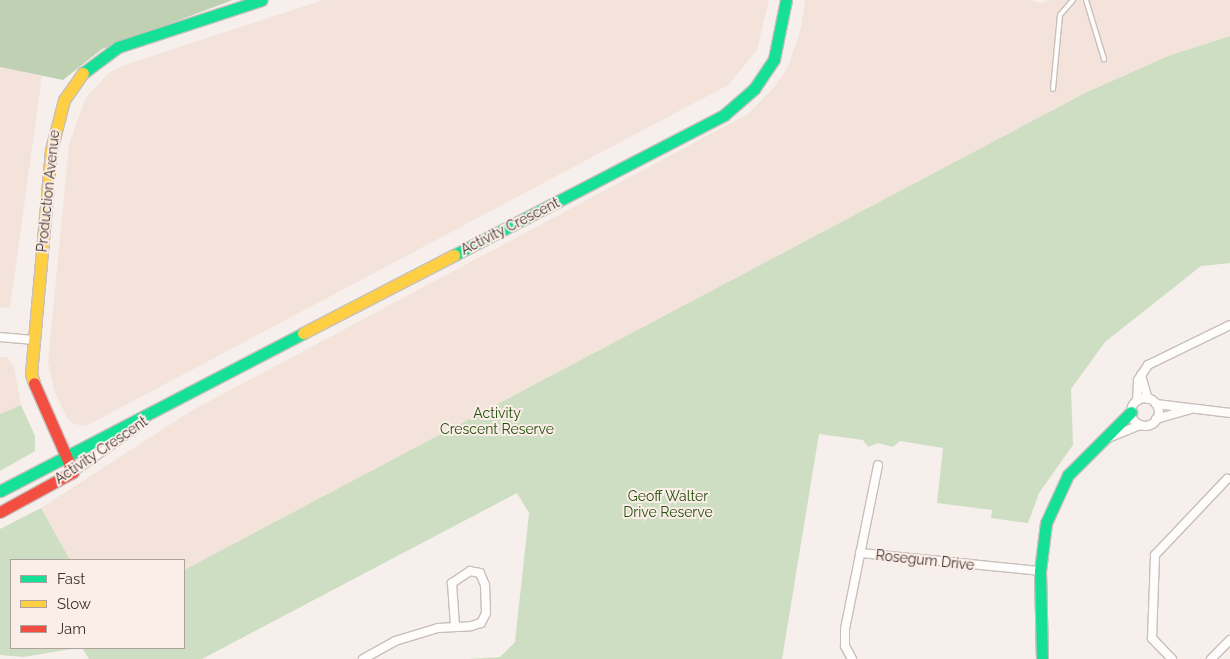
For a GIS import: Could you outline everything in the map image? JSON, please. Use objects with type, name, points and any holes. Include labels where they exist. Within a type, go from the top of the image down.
[{"type":"street","name":"Production Avenue","points":[[73,472],[64,457],[34,389],[30,374],[53,134],[64,100],[72,85],[97,59],[118,47],[262,0]]},
{"type":"street","name":"Activity Crescent","points":[[0,491],[724,116],[754,89],[774,59],[786,0]]},
{"type":"street","points":[[1042,659],[1040,571],[1043,534],[1056,496],[1085,455],[1106,438],[1131,412],[1137,401],[1142,375],[1154,361],[1230,325]]},
{"type":"street","points":[[0,337],[33,340]]},
{"type":"street","points":[[1142,375],[1148,399]]},
{"type":"street","name":"Activity Crescent","points":[[0,512],[73,472],[175,399]]},
{"type":"street","points":[[1137,401],[1148,399],[1156,404],[1230,413]]},
{"type":"street","points":[[1156,404],[1156,419]]},
{"type":"street","points":[[1106,438],[1141,425],[1148,425],[1156,419],[1190,409]]},
{"type":"street","points":[[1131,412],[1134,420],[1141,425]]},
{"type":"street","points":[[860,553],[878,465]]},
{"type":"street","points":[[1172,659],[1152,638],[1155,555],[1227,480]]},
{"type":"street","name":"Rosegum Drive","points":[[850,659],[845,646],[846,629],[860,553],[1040,571]]},
{"type":"street","points":[[363,659],[395,641],[455,626],[481,623],[486,613],[485,585],[480,573],[470,571],[452,583],[455,626]]},
{"type":"street","points":[[1210,659],[1230,640]]},
{"type":"lane","points":[[1053,89],[1060,15],[1073,0]]},
{"type":"lane","points":[[1086,0],[1104,59]]},
{"type":"shaded area","points":[[323,0],[769,0],[757,50],[728,85],[86,426],[74,424],[67,418],[54,390],[48,362],[69,144],[86,97],[109,73],[122,66]]},
{"type":"shaded area","points":[[805,0],[1028,0],[1041,3],[1052,0],[1230,0],[1230,36],[1168,56],[1085,93],[185,569],[185,559],[69,559],[41,508],[191,411],[748,114],[776,85],[788,67],[801,28]]},
{"type":"shaded area","points":[[0,67],[42,76],[10,308],[0,307]]},
{"type":"shaded area","points":[[0,357],[7,357],[14,367],[21,405],[0,414]]},
{"type":"green space","points":[[0,0],[233,0],[102,49],[63,80],[0,67]]},
{"type":"green space","name":"Geoff Walter Drive Reserve","points":[[1230,36],[1230,263],[1201,266],[1105,342],[1071,389],[1073,445],[1039,493],[1028,523],[991,518],[992,510],[937,503],[943,448],[900,441],[893,447],[878,443],[868,447],[863,440],[819,434],[782,659],[468,659],[500,657],[515,642],[529,513],[517,493],[202,659],[89,659],[83,649],[185,649],[185,569],[1085,93],[1168,56]]},
{"type":"green space","points":[[21,405],[35,436],[35,451],[0,471],[0,414]]},
{"type":"green space","points":[[41,508],[69,559],[10,559],[10,649],[71,649],[23,657],[0,655],[0,529]]},
{"type":"traffic: fast","points":[[83,73],[118,47],[262,0]]},
{"type":"traffic: fast","points":[[454,255],[724,115],[754,89],[774,59],[786,0]]},
{"type":"traffic: fast","points":[[0,491],[303,333]]},
{"type":"traffic: fast","points":[[1042,659],[1040,571],[1046,523],[1068,475],[1131,412]]},
{"type":"traffic: slow","points":[[34,383],[31,374],[51,150],[64,100],[83,73]]},
{"type":"traffic: slow","points":[[303,333],[454,255]]},
{"type":"traffic: jam","points":[[0,512],[73,472],[34,383]]},
{"type":"park label","name":"Activity Crescent Reserve","points":[[497,422]]}]
